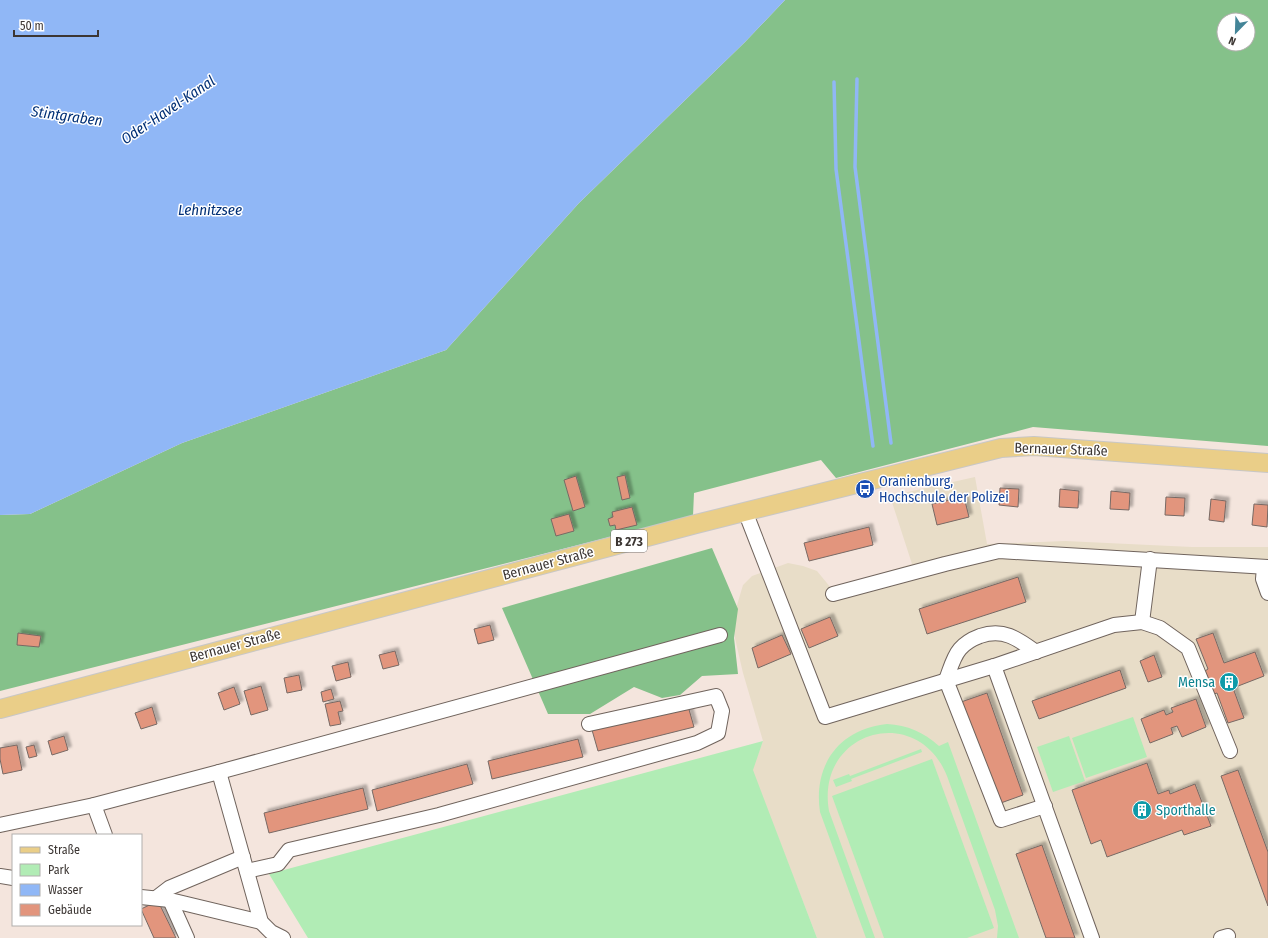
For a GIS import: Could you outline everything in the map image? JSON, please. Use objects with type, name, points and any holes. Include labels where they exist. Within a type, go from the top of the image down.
[{"type":"main road","name":"Bernauer Straße","points":[[0,708],[745,512],[1001,448],[1034,446],[1268,463]]},
{"type":"lane","points":[[745,512],[825,717],[994,666],[1114,625],[1142,622],[1160,628],[1188,648],[1230,751]]},
{"type":"lane","points":[[833,594],[999,551],[1266,567],[1263,579],[1268,593]]},
{"type":"lane","points":[[1142,622],[1150,559]]},
{"type":"lane","points":[[1036,652],[1019,640],[1004,633],[989,633],[969,640],[959,650],[946,680],[1001,820],[1045,806]]},
{"type":"lane","points":[[0,825],[94,805],[720,635]]},
{"type":"lane","points":[[994,666],[1092,938]]},
{"type":"lane","points":[[247,871],[278,864],[289,850],[439,815],[697,743],[718,733],[722,711],[716,696],[589,724]]},
{"type":"lane","points":[[219,772],[261,922],[271,932],[283,938]]},
{"type":"lane","points":[[94,805],[105,834]]},
{"type":"lane","points":[[156,898],[169,888],[243,857]]},
{"type":"lane","points":[[0,876],[12,878]]},
{"type":"lane","points":[[142,896],[170,900],[261,922]]},
{"type":"lane","points":[[170,900],[187,938]]},
{"type":"shaded area","points":[[975,477],[987,544],[1065,541],[1192,547],[1268,547],[1268,938],[817,938],[752,770],[763,741],[743,673],[735,638],[735,612],[743,585],[752,576],[788,563],[817,571],[831,588],[912,564],[890,496]]},
{"type":"green space","points":[[785,0],[1268,0],[1268,446],[1033,427],[836,478],[821,460],[694,493],[693,516],[0,691],[0,515],[30,514],[182,443],[446,350],[579,203],[745,42]]},
{"type":"green space","points":[[712,548],[738,609],[734,638],[738,674],[702,676],[680,695],[662,698],[634,687],[590,714],[548,714],[502,608]]},
{"type":"green space","points":[[1133,717],[1147,757],[1086,778],[1072,738]]},
{"type":"green space","points":[[887,724],[915,730],[939,746],[948,742],[1019,938],[997,938],[998,926],[995,910],[947,776],[933,753],[914,739],[893,733],[872,735],[852,745],[837,761],[829,783],[829,811],[875,938],[866,938],[820,812],[819,795],[825,765],[833,752],[855,733],[870,727]]},
{"type":"green space","points":[[1069,736],[1085,781],[1053,792],[1037,747]]},
{"type":"green space","points":[[763,741],[753,770],[817,938],[308,938],[269,874]]},
{"type":"green space","points":[[921,749],[922,752],[851,779],[852,781],[836,787],[833,780],[849,774],[850,776]]},
{"type":"green space","points":[[932,759],[994,928],[967,938],[884,938],[832,796]]},
{"type":"water","name":"Lehnitzsee","points":[[0,0],[785,0],[745,42],[579,203],[446,350],[182,443],[30,514],[0,515]]},
{"type":"building","points":[[625,475],[630,498],[622,500],[617,477]]},
{"type":"building","points":[[576,476],[585,507],[573,511],[564,480]]},
{"type":"building","points":[[1000,488],[1019,489],[1018,507],[999,505]]},
{"type":"building","points":[[1060,489],[1079,491],[1078,508],[1059,507]]},
{"type":"building","points":[[1111,491],[1130,493],[1129,510],[1110,509]]},
{"type":"building","points":[[964,497],[969,517],[937,525],[932,504]]},
{"type":"building","points":[[1166,497],[1185,498],[1184,516],[1165,515]]},
{"type":"building","points":[[1211,499],[1226,501],[1224,522],[1209,520]]},
{"type":"building","points":[[1254,504],[1268,505],[1267,527],[1252,525]]},
{"type":"building","points":[[632,507],[637,525],[616,530],[615,525],[610,526],[608,519],[613,517],[612,512]]},
{"type":"building","points":[[569,514],[574,531],[556,536],[551,519]]},
{"type":"building","points":[[869,527],[873,545],[809,561],[804,543]]},
{"type":"building","points":[[1018,577],[1026,602],[927,634],[919,609]]},
{"type":"building","points":[[830,617],[838,636],[809,648],[801,629]]},
{"type":"building","points":[[490,625],[494,640],[478,644],[474,629]]},
{"type":"building","points":[[18,633],[41,636],[39,647],[17,645]]},
{"type":"building","name":"Mensa","points":[[1213,633],[1224,663],[1255,652],[1264,676],[1233,688],[1244,718],[1228,723],[1217,693],[1214,694],[1205,671],[1208,669],[1196,639]]},
{"type":"building","points":[[782,635],[791,654],[758,668],[752,648]]},
{"type":"building","points":[[395,651],[399,665],[383,669],[379,655]]},
{"type":"building","points":[[1154,655],[1162,677],[1148,682],[1140,661]]},
{"type":"building","points":[[348,662],[351,677],[336,681],[332,666]]},
{"type":"building","points":[[1120,670],[1126,688],[1039,719],[1032,701]]},
{"type":"building","points":[[299,675],[302,690],[287,693],[284,678]]},
{"type":"building","points":[[261,686],[268,710],[251,715],[244,691]]},
{"type":"building","points":[[234,687],[240,704],[224,710],[218,693]]},
{"type":"building","points":[[331,689],[334,699],[323,702],[321,692]]},
{"type":"building","points":[[987,693],[1023,795],[998,804],[961,702]]},
{"type":"building","points":[[1196,699],[1206,727],[1182,737],[1177,726],[1171,728],[1173,734],[1150,743],[1141,719],[1164,710],[1166,715],[1173,712],[1171,708]]},
{"type":"building","points":[[340,701],[343,711],[338,712],[341,724],[330,726],[325,704]]},
{"type":"building","points":[[688,706],[694,727],[598,751],[592,730]]},
{"type":"building","points":[[152,707],[157,724],[141,729],[135,713]]},
{"type":"building","points":[[64,736],[68,750],[52,755],[48,741]]},
{"type":"building","points":[[578,739],[583,757],[492,779],[488,761]]},
{"type":"building","points":[[17,745],[22,770],[3,774],[0,759],[0,748]]},
{"type":"building","points":[[34,745],[37,756],[29,758],[26,747]]},
{"type":"building","name":"Sporthalle","points":[[1147,763],[1158,794],[1169,790],[1170,794],[1195,784],[1211,826],[1184,835],[1182,830],[1107,857],[1101,840],[1091,844],[1072,790]]},
{"type":"building","points":[[467,764],[473,784],[377,811],[372,790]]},
{"type":"building","points":[[1238,770],[1268,852],[1268,906],[1221,776]]},
{"type":"building","points":[[363,788],[368,809],[269,833],[264,813]]},
{"type":"building","points":[[1042,845],[1075,938],[1046,938],[1016,854]]},
{"type":"building","points":[[158,901],[176,938],[154,938],[142,909]]},
{"type":"waterway","points":[[857,79],[855,167],[891,443]]},
{"type":"waterway","points":[[834,82],[836,169],[873,446]]},
{"type":"place","name":"Oranienburg, Hochschule der Polizei","points":[[865,489]]},
{"type":"place","name":"Mensa","points":[[1229,682]]},
{"type":"place","name":"Sporthalle","points":[[1142,810]]},
{"type":"water label","name":"Oder-Havel-Kanal","points":[[168,110]]},
{"type":"water label","name":"Stintgraben","points":[[67,116]]}]
